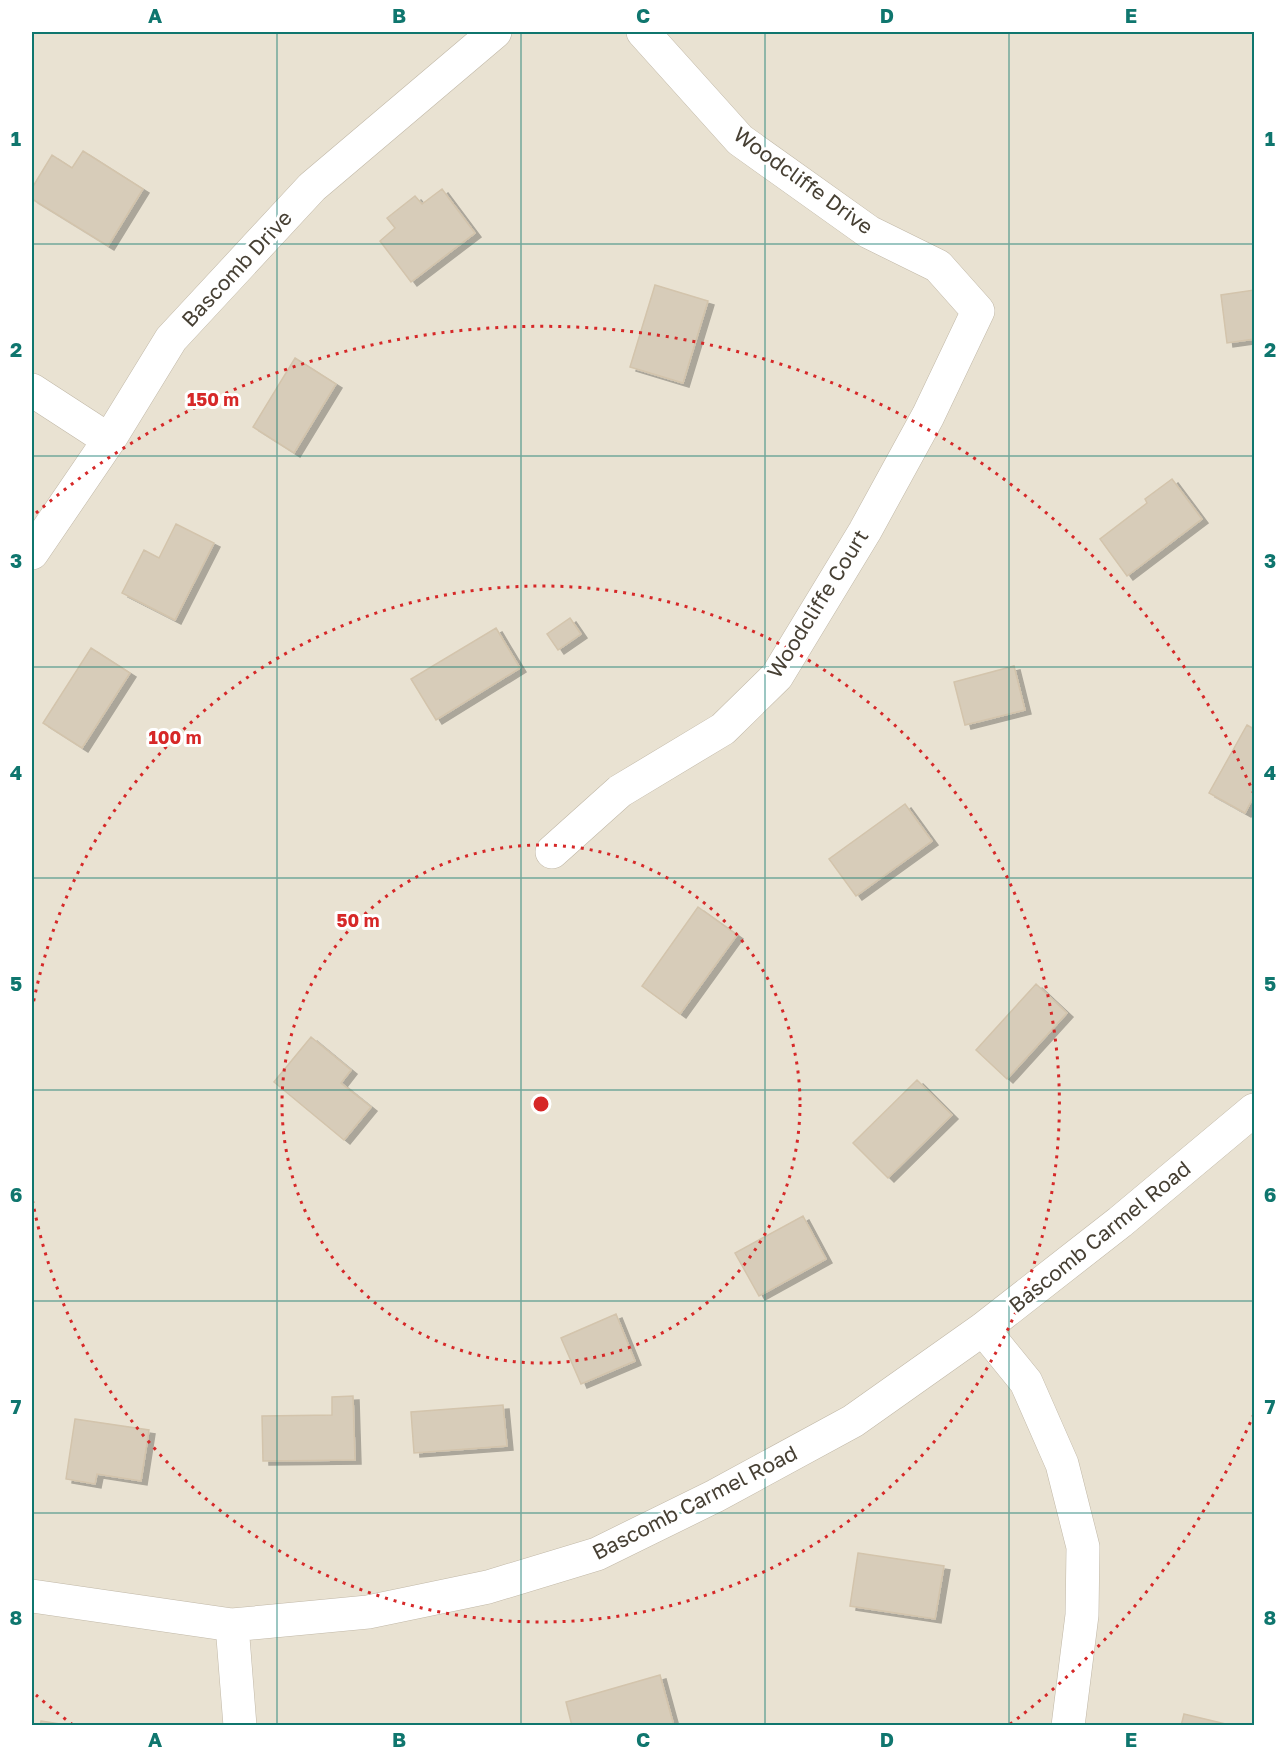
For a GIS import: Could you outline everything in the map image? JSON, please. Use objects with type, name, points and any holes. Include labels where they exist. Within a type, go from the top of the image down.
[{"type":"street","name":"Bascomb Drive","points":[[32,553],[109,440],[171,339],[312,187],[495,32]]},
{"type":"street","name":"Woodcliffe Drive","points":[[643,32],[740,140],[869,232],[938,266],[978,311]]},
{"type":"street","name":"Woodcliffe Court","points":[[552,852],[620,791],[723,729],[777,676],[865,531],[928,416],[978,311]]},
{"type":"street","points":[[32,390],[109,440]]},
{"type":"street","name":"Bascomb Carmel Road","points":[[32,1596],[232,1625],[368,1612],[488,1587],[597,1554],[716,1496],[853,1421],[983,1329],[1120,1222],[1254,1110]]},
{"type":"street","points":[[983,1329],[1026,1382],[1062,1464],[1083,1547],[1082,1615],[1068,1725]]},
{"type":"street","points":[[232,1625],[240,1725]]},
{"type":"shaded area","points":[[32,32],[1254,32],[1254,1725],[32,1726]]},
{"type":"building","points":[[83,151],[143,189],[108,246],[32,199],[32,188],[52,155],[72,168]]},
{"type":"building","points":[[442,189],[475,233],[411,282],[380,241],[395,228],[387,218],[415,196],[422,204]]},
{"type":"building","points":[[655,285],[708,301],[683,383],[630,367]]},
{"type":"building","points":[[1254,290],[1254,339],[1227,343],[1221,295]]},
{"type":"building","points":[[295,358],[336,384],[294,453],[253,427]]},
{"type":"building","points":[[1172,479],[1202,519],[1127,576],[1100,539],[1147,503],[1145,499]]},
{"type":"building","points":[[176,524],[214,543],[175,620],[122,593],[144,550],[159,558]]},
{"type":"building","points":[[570,618],[581,634],[558,650],[547,634]]},
{"type":"building","points":[[496,628],[520,668],[436,720],[411,679]]},
{"type":"building","points":[[91,648],[130,673],[82,748],[43,723]]},
{"type":"building","points":[[1014,666],[1025,710],[965,725],[954,682]]},
{"type":"building","points":[[1247,725],[1254,729],[1254,796],[1245,813],[1209,793]]},
{"type":"building","points":[[905,804],[932,841],[856,896],[829,859]]},
{"type":"building","points":[[698,907],[737,935],[680,1014],[642,986]]},
{"type":"building","points":[[1036,984],[1067,1013],[1007,1079],[976,1050]]},
{"type":"building","points":[[311,1037],[351,1070],[341,1083],[371,1107],[344,1140],[274,1082]]},
{"type":"building","points":[[917,1080],[952,1115],[888,1178],[853,1143]]},
{"type":"building","points":[[803,1216],[826,1259],[759,1296],[735,1253]]},
{"type":"building","points":[[616,1314],[635,1361],[581,1384],[561,1338]]},
{"type":"building","points":[[353,1396],[355,1460],[263,1461],[262,1416],[332,1415],[332,1397]]},
{"type":"building","points":[[503,1405],[507,1446],[414,1453],[411,1412]]},
{"type":"building","points":[[75,1419],[149,1430],[141,1481],[97,1474],[95,1484],[66,1479]]},
{"type":"building","points":[[858,1553],[944,1566],[935,1619],[850,1606]]},
{"type":"building","points":[[660,1675],[674,1726],[572,1726],[566,1702]]},
{"type":"building","points":[[1184,1714],[1234,1726],[1181,1726]]},
{"type":"building","points":[[41,1721],[73,1726],[40,1726]]}]
